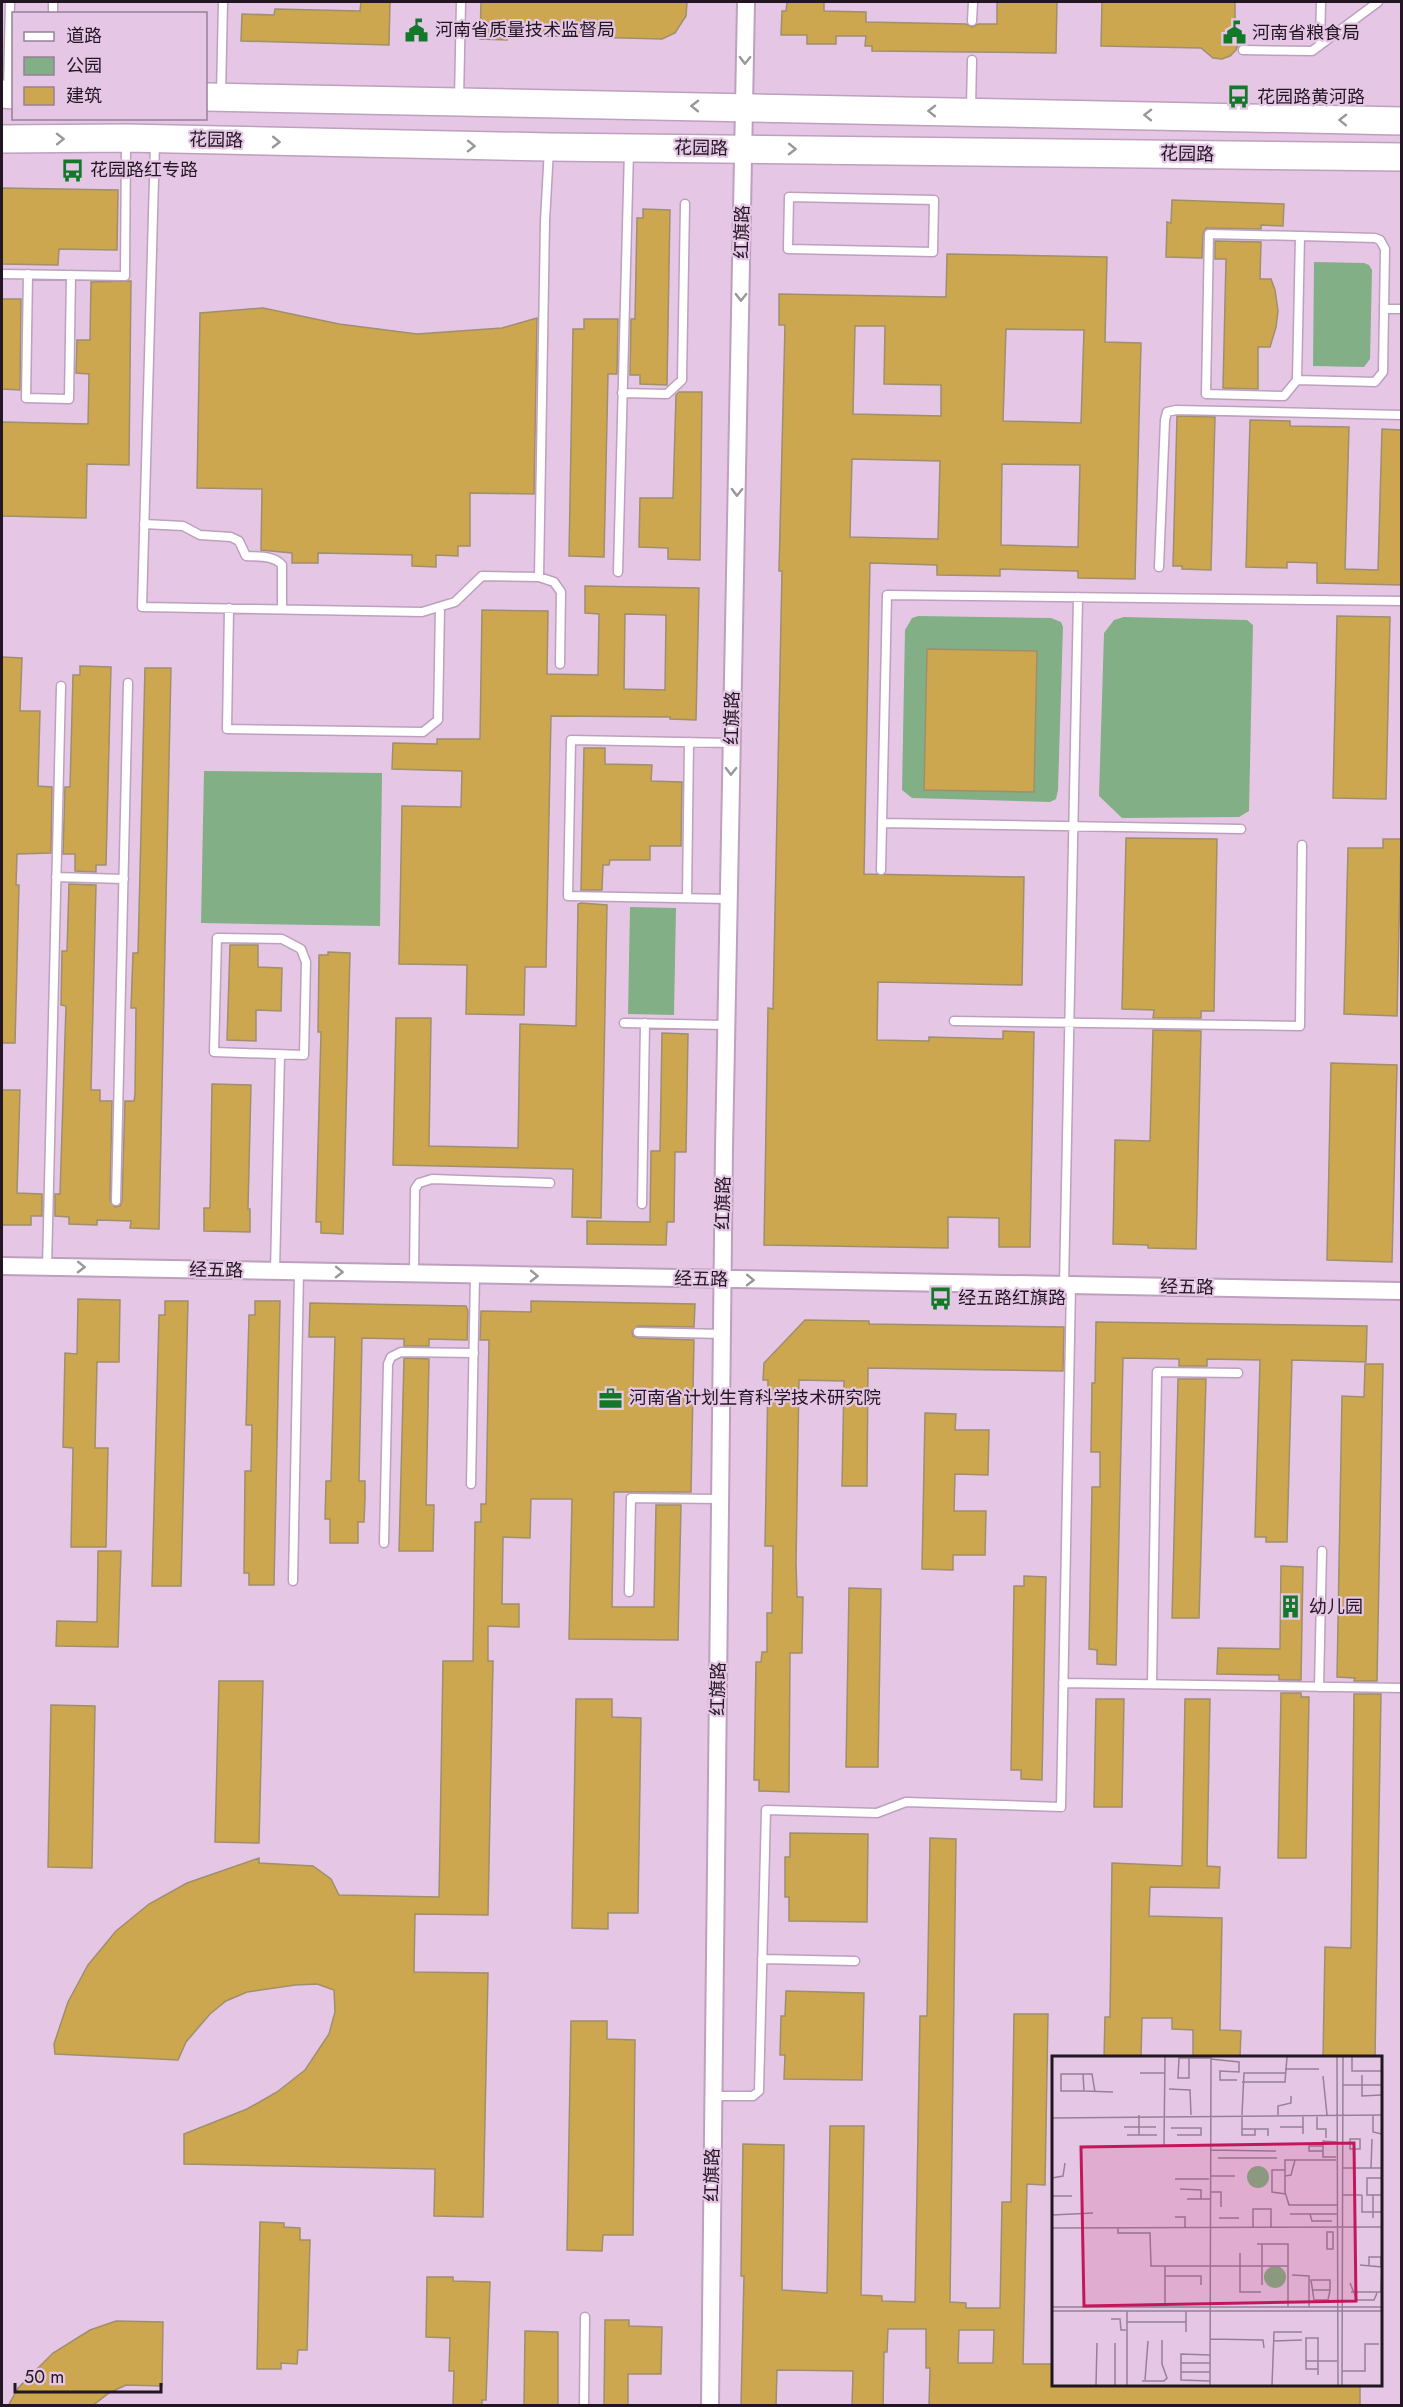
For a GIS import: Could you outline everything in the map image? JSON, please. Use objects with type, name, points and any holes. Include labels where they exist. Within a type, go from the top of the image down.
[{"type":"main road","points":[[213,98],[1401,121]]},
{"type":"main road","name":"花园路","points":[[2,139],[126,138],[549,147],[1401,157]]},
{"type":"street","name":"红旗路","points":[[710,2406],[722,1280],[746,2]]},
{"type":"street","name":"经五路","points":[[2,1266],[1401,1291]]},
{"type":"lane","points":[[8,94],[10,2]]},
{"type":"lane","points":[[213,98],[223,2]]},
{"type":"lane","points":[[459,102],[461,2]]},
{"type":"lane","points":[[972,21],[973,2]]},
{"type":"lane","points":[[1320,45],[1321,2]]},
{"type":"lane","points":[[1243,50],[1312,51],[1378,2]]},
{"type":"lane","points":[[971,112],[972,60]]},
{"type":"lane","points":[[2,274],[125,276],[126,138]]},
{"type":"lane","points":[[156,139],[142,607],[423,612],[455,602],[482,576],[538,577],[554,582],[561,592],[560,664]]},
{"type":"lane","points":[[538,577],[545,221],[549,147]]},
{"type":"lane","points":[[618,572],[629,147]]},
{"type":"lane","points":[[789,197],[934,200],[933,252],[788,249],[789,197]]},
{"type":"lane","points":[[622,393],[667,394],[682,380],[685,204]]},
{"type":"lane","points":[[1297,380],[1375,382],[1383,372],[1385,249],[1380,240],[1375,238],[1300,236],[1209,234],[1206,394],[1284,396],[1297,380],[1300,236]]},
{"type":"lane","points":[[28,274],[26,398],[47,399],[69,399],[71,275]]},
{"type":"lane","points":[[1384,309],[1401,309]]},
{"type":"lane","points":[[1159,567],[1167,412],[1176,410],[1401,415]]},
{"type":"lane","points":[[144,524],[183,526],[200,535],[231,537],[239,541],[246,556],[272,558],[279,561],[282,565],[282,609]]},
{"type":"lane","points":[[881,870],[887,595],[1401,601]]},
{"type":"lane","points":[[713,2096],[753,2096],[759,2091],[766,1810],[877,1813],[906,1802],[1061,1807],[1069,1023],[1078,597]]},
{"type":"lane","points":[[229,609],[227,729],[423,732],[438,720],[440,607]]},
{"type":"lane","points":[[116,1201],[128,682]]},
{"type":"lane","points":[[47,1267],[61,686]]},
{"type":"lane","points":[[729,899],[568,896],[568,885],[571,740],[732,743]]},
{"type":"lane","points":[[687,898],[689,742]]},
{"type":"lane","points":[[882,823],[1241,829]]},
{"type":"lane","points":[[954,1021],[1300,1026],[1302,845]]},
{"type":"lane","points":[[56,877],[124,879]]},
{"type":"lane","points":[[217,938],[282,939],[301,949],[306,962],[303,1054],[280,1054],[214,1052],[217,938]]},
{"type":"lane","points":[[624,1023],[726,1025]]},
{"type":"lane","points":[[642,1204],[645,1023]]},
{"type":"lane","points":[[275,1271],[280,1054]]},
{"type":"lane","points":[[414,1274],[415,1189],[419,1182],[432,1179],[550,1183]]},
{"type":"lane","points":[[293,1581],[299,1272]]},
{"type":"lane","points":[[471,1484],[475,1275]]},
{"type":"lane","points":[[638,1332],[722,1334]]},
{"type":"lane","points":[[384,1543],[388,1364],[391,1356],[401,1352],[474,1353]]},
{"type":"lane","points":[[1152,1684],[1157,1372],[1238,1373]]},
{"type":"lane","points":[[629,1592],[631,1498],[720,1499]]},
{"type":"lane","points":[[1319,1687],[1322,1551]]},
{"type":"lane","points":[[1063,1683],[1401,1688]]},
{"type":"lane","points":[[762,1959],[855,1961]]},
{"type":"lane","points":[[584,2406],[585,2317]]},
{"type":"green space","points":[[1314,262],[1364,263],[1372,270],[1370,359],[1364,367],[1313,366]]},
{"type":"green space","points":[[918,616],[1051,618],[1061,622],[1063,627],[1056,799],[1050,802],[912,798],[902,790],[905,630],[912,618]],"holes":[[[927,649],[1036,651],[1034,792],[925,790]]]},
{"type":"green space","points":[[1124,617],[1247,620],[1253,625],[1249,811],[1239,817],[1122,818],[1099,796],[1104,633],[1114,620]]},
{"type":"green space","points":[[204,771],[382,773],[380,926],[201,923]]},
{"type":"green space","points":[[630,907],[676,908],[674,1015],[628,1014]]},
{"type":"building","points":[[361,2],[390,2],[389,45],[241,41],[242,14],[274,15],[275,9],[360,11]]},
{"type":"building","points":[[481,2],[687,2],[686,16],[675,33],[662,39],[507,35],[507,40],[480,39]]},
{"type":"building","points":[[787,2],[824,2],[824,11],[866,12],[866,22],[966,24],[972,27],[978,24],[997,24],[997,2],[1057,2],[1056,53],[872,51],[872,46],[865,46],[866,36],[836,36],[836,44],[807,44],[807,35],[781,35],[782,11],[786,11]]},
{"type":"building","points":[[1102,2],[1235,2],[1235,26],[1239,33],[1239,42],[1236,50],[1230,56],[1222,59],[1213,58],[1201,48],[1101,46]]},
{"type":"building","points":[[2,188],[118,190],[117,250],[59,249],[58,265],[2,264]]},
{"type":"building","points":[[1172,200],[1284,204],[1283,226],[1261,225],[1261,229],[1206,228],[1203,234],[1202,258],[1166,257],[1167,222],[1171,223]]},
{"type":"building","points":[[643,209],[670,210],[667,385],[640,384],[640,375],[630,375],[631,319],[635,319],[637,218],[643,218]]},
{"type":"building","points":[[1215,241],[1261,242],[1260,279],[1271,279],[1275,290],[1278,311],[1276,327],[1270,347],[1258,347],[1258,389],[1223,388],[1226,259],[1215,259]]},
{"type":"building","points":[[947,254],[1107,257],[1105,342],[1141,343],[1135,579],[1078,578],[1078,571],[1000,569],[1000,576],[937,575],[937,565],[870,563],[864,874],[1024,877],[1022,985],[878,982],[877,1040],[929,1041],[929,1037],[1003,1039],[1003,1031],[1034,1032],[1030,1247],[999,1247],[999,1218],[948,1217],[948,1248],[764,1245],[768,1008],[773,1009],[782,571],[779,571],[785,325],[779,325],[779,294],[946,297]],"holes":[[[855,326],[885,326],[884,384],[941,385],[941,416],[853,414]],[[1006,329],[1084,330],[1081,423],[1003,421]],[[852,459],[940,461],[938,539],[850,537]],[[1002,464],[1080,465],[1078,547],[1001,545]]]},
{"type":"building","points":[[131,281],[129,465],[87,464],[86,518],[2,516],[2,422],[88,424],[89,374],[76,373],[77,340],[90,340],[91,282]]},
{"type":"building","points":[[2,299],[21,299],[20,390],[2,389]]},
{"type":"building","points":[[263,308],[339,324],[417,334],[502,328],[537,318],[534,494],[470,493],[470,546],[458,546],[458,556],[436,555],[436,567],[412,566],[412,555],[318,553],[318,563],[292,563],[292,553],[261,550],[262,489],[197,488],[200,313]]},
{"type":"building","points":[[584,319],[618,319],[617,374],[608,374],[604,557],[569,556],[573,329],[584,329]]},
{"type":"building","points":[[679,392],[702,392],[700,560],[668,559],[668,548],[639,547],[640,498],[673,498],[676,395]]},
{"type":"building","points":[[1177,416],[1215,417],[1211,570],[1182,569],[1182,566],[1173,566]]},
{"type":"building","points":[[1250,420],[1290,421],[1290,426],[1349,427],[1345,569],[1378,570],[1382,429],[1401,430],[1401,585],[1317,583],[1317,563],[1287,562],[1287,568],[1246,567]]},
{"type":"building","points":[[585,586],[699,588],[696,720],[670,719],[670,717],[551,716],[546,967],[525,967],[524,1015],[466,1014],[467,965],[399,964],[402,806],[461,807],[462,771],[392,769],[393,743],[437,744],[437,739],[480,739],[482,610],[548,611],[547,674],[598,675],[599,614],[585,613]],"holes":[[[625,614],[666,615],[665,690],[624,689]]]},
{"type":"building","points":[[1337,616],[1390,617],[1386,799],[1333,798]]},
{"type":"building","points":[[927,649],[1037,651],[1034,792],[924,790]]},
{"type":"building","points":[[2,657],[22,658],[20,711],[40,711],[38,786],[52,787],[51,853],[17,854],[16,885],[19,885],[15,1043],[2,1043]]},
{"type":"building","points":[[80,666],[111,667],[106,865],[96,865],[96,872],[75,871],[75,854],[63,854],[65,787],[70,787],[73,675],[80,675]]},
{"type":"building","points":[[145,668],[171,668],[159,1229],[130,1228],[131,1221],[97,1220],[97,1225],[69,1224],[69,1217],[55,1216],[55,1194],[60,1194],[66,1006],[61,1005],[62,951],[67,951],[69,884],[96,885],[91,1090],[100,1090],[100,1101],[112,1101],[110,1201],[115,1207],[120,1206],[122,1201],[125,1101],[134,1101],[135,1094],[136,1008],[131,1008],[133,953],[138,953]]},
{"type":"building","points":[[584,748],[605,748],[605,764],[652,765],[651,781],[682,782],[681,846],[650,846],[650,860],[610,860],[609,865],[603,865],[602,890],[581,890]]},
{"type":"building","points":[[1126,838],[1217,839],[1214,1011],[1201,1011],[1201,1018],[1153,1018],[1154,1010],[1122,1009]]},
{"type":"building","points":[[1383,839],[1401,839],[1397,1016],[1344,1014],[1348,848],[1383,848]]},
{"type":"building","points":[[578,904],[607,905],[601,1218],[572,1217],[573,1169],[393,1165],[396,1018],[431,1018],[429,1146],[518,1148],[520,1024],[576,1026]]},
{"type":"building","points":[[230,945],[258,945],[258,967],[282,968],[281,1011],[256,1010],[256,1041],[227,1040]]},
{"type":"building","points":[[328,952],[350,953],[343,1234],[321,1233],[321,1222],[316,1222],[321,1032],[318,1032],[319,955],[328,955]]},
{"type":"building","points":[[1153,1030],[1201,1031],[1196,1249],[1148,1248],[1148,1245],[1113,1244],[1115,1140],[1150,1141]]},
{"type":"building","points":[[662,1033],[688,1034],[686,1152],[675,1152],[674,1222],[667,1222],[666,1245],[587,1244],[587,1221],[650,1222],[651,1151],[660,1151]]},
{"type":"building","points":[[1331,1063],[1397,1065],[1392,1262],[1327,1260]]},
{"type":"building","points":[[212,1084],[251,1085],[248,1209],[250,1209],[250,1232],[204,1231],[204,1208],[210,1208]]},
{"type":"building","points":[[2,1090],[20,1090],[17,1193],[42,1194],[42,1216],[31,1216],[31,1225],[2,1225]]},
{"type":"building","points":[[78,1299],[120,1300],[119,1362],[97,1362],[95,1448],[108,1448],[106,1547],[71,1547],[73,1448],[63,1447],[65,1353],[77,1354]]},
{"type":"building","points":[[165,1301],[188,1301],[181,1586],[152,1586],[159,1315],[165,1315]]},
{"type":"building","points":[[255,1301],[280,1301],[274,1585],[249,1585],[249,1573],[244,1573],[245,1471],[251,1471],[252,1425],[246,1425],[249,1315],[255,1315]]},
{"type":"building","points":[[531,1301],[695,1304],[694,1327],[638,1326],[632,1331],[633,1336],[638,1338],[694,1340],[691,1492],[614,1492],[612,1607],[654,1607],[656,1505],[681,1505],[678,1640],[569,1639],[572,1499],[531,1499],[530,1538],[503,1537],[502,1604],[519,1604],[519,1627],[488,1626],[488,1661],[493,1661],[488,1915],[415,1914],[414,1972],[488,1973],[483,2217],[434,2216],[435,2169],[184,2164],[184,2134],[247,2109],[277,2092],[305,2070],[329,2034],[335,2012],[334,1990],[317,1984],[295,1985],[247,1992],[226,2001],[210,2014],[186,2042],[178,2060],[55,2054],[54,2044],[68,2002],[88,1965],[116,1931],[149,1904],[187,1883],[259,1858],[259,1863],[313,1866],[331,1879],[339,1895],[439,1897],[443,1661],[473,1661],[475,1522],[481,1522],[481,1504],[486,1504],[489,1340],[480,1340],[481,1311],[531,1312]]},
{"type":"building","points":[[310,1303],[466,1306],[468,1311],[467,1340],[429,1339],[429,1346],[404,1346],[404,1339],[362,1338],[359,1481],[365,1481],[365,1499],[364,1522],[358,1522],[358,1543],[330,1543],[330,1519],[325,1519],[326,1481],[331,1481],[335,1337],[309,1337]]},
{"type":"building","points":[[805,1320],[869,1321],[869,1324],[1064,1327],[1063,1371],[868,1368],[867,1486],[842,1486],[844,1381],[799,1380],[796,1562],[797,1597],[803,1597],[802,1653],[790,1653],[789,1792],[759,1791],[759,1780],[754,1780],[756,1662],[761,1662],[762,1652],[767,1652],[767,1613],[772,1613],[773,1546],[765,1546],[768,1380],[763,1380],[764,1363]]},
{"type":"building","points":[[1096,1322],[1367,1326],[1366,1362],[1292,1360],[1287,1542],[1266,1542],[1266,1537],[1255,1537],[1260,1360],[1207,1359],[1207,1366],[1179,1366],[1179,1359],[1123,1358],[1116,1665],[1097,1664],[1097,1650],[1089,1649],[1092,1487],[1100,1487],[1100,1452],[1091,1452]]},
{"type":"building","points":[[404,1358],[429,1359],[426,1505],[434,1505],[433,1551],[399,1551]]},
{"type":"building","points":[[1365,1364],[1383,1364],[1377,1681],[1354,1681],[1355,1678],[1337,1677],[1342,1396],[1364,1397]]},
{"type":"building","points":[[1178,1379],[1206,1379],[1199,1618],[1172,1618]]},
{"type":"building","points":[[925,1413],[956,1414],[955,1430],[989,1430],[988,1475],[955,1474],[954,1511],[986,1511],[985,1555],[953,1555],[953,1570],[922,1569]]},
{"type":"building","points":[[98,1551],[121,1551],[118,1647],[56,1646],[57,1621],[97,1622]]},
{"type":"building","name":"幼儿园","points":[[1281,1566],[1303,1567],[1301,1680],[1279,1680],[1279,1675],[1217,1674],[1218,1648],[1280,1649]]},
{"type":"building","points":[[1024,1576],[1046,1577],[1042,1780],[1021,1779],[1021,1770],[1011,1770],[1014,1586],[1024,1586]]},
{"type":"building","points":[[849,1588],[881,1589],[878,1767],[846,1767]]},
{"type":"building","points":[[219,1681],[263,1681],[259,1843],[215,1842]]},
{"type":"building","points":[[1281,1693],[1301,1693],[1301,1697],[1309,1697],[1306,1858],[1278,1858]]},
{"type":"building","points":[[1354,1694],[1381,1694],[1375,2056],[1323,2056],[1325,1947],[1351,1948]]},
{"type":"building","points":[[576,1699],[612,1699],[612,1717],[641,1718],[638,1913],[608,1913],[608,1929],[572,1928]]},
{"type":"building","points":[[1096,1699],[1124,1699],[1122,1807],[1094,1807]]},
{"type":"building","points":[[1185,1699],[1210,1699],[1207,1866],[1220,1867],[1219,1888],[1150,1887],[1149,1916],[1222,1918],[1220,2030],[1241,2031],[1240,2056],[1193,2056],[1193,2030],[1172,2029],[1172,2018],[1142,2018],[1141,2056],[1104,2056],[1105,2017],[1110,2017],[1112,1863],[1182,1866]]},
{"type":"building","points":[[51,1705],[95,1706],[92,1868],[48,1867]]},
{"type":"building","points":[[790,1833],[868,1834],[867,1922],[789,1921],[789,1897],[785,1897],[785,1857],[790,1857]]},
{"type":"building","points":[[930,1838],[956,1839],[950,2302],[966,2303],[966,2308],[1000,2308],[1002,2202],[1011,2202],[1014,2014],[1048,2014],[1045,2185],[1027,2184],[1023,2364],[1052,2364],[1052,2386],[1360,2386],[1360,2406],[929,2406],[930,2368],[926,2368],[926,2329],[888,2329],[887,2352],[884,2352],[883,2406],[852,2406],[853,2371],[777,2370],[776,2406],[741,2406],[744,2276],[741,2276],[743,2144],[784,2145],[782,2290],[827,2293],[830,2126],[864,2126],[861,2295],[882,2296],[882,2301],[915,2302],[920,2016],[927,2016]],"holes":[[[959,2330],[994,2330],[993,2363],[958,2363]]]},
{"type":"building","points":[[786,1991],[864,1993],[862,2080],[784,2079],[785,2055],[780,2055],[781,2016],[785,2016]]},
{"type":"building","points":[[571,2021],[607,2021],[607,2039],[635,2040],[633,2235],[603,2235],[602,2251],[567,2250]]},
{"type":"building","points":[[260,2222],[284,2223],[284,2227],[300,2228],[300,2240],[310,2240],[307,2350],[298,2350],[297,2364],[281,2363],[281,2369],[257,2369]]},
{"type":"building","points":[[427,2277],[453,2277],[453,2281],[490,2282],[486,2400],[482,2400],[482,2406],[453,2406],[454,2371],[449,2371],[450,2338],[426,2337]]},
{"type":"building","points":[[605,2320],[629,2320],[629,2326],[662,2327],[661,2374],[628,2374],[628,2406],[604,2406]]},
{"type":"building","points":[[116,2321],[163,2322],[162,2386],[126,2385],[109,2393],[92,2406],[8,2406],[18,2388],[53,2353],[90,2330]]},
{"type":"building","points":[[525,2331],[558,2332],[558,2406],[524,2406]]},
{"type":"place","name":"河南省质量技术监督局","points":[[417,30]]},
{"type":"place","name":"河南省粮食局","points":[[1234,33]]},
{"type":"place","name":"花园路黄河路","points":[[1239,97]]},
{"type":"place","name":"花园路红专路","points":[[72,170]]},
{"type":"place","name":"经五路红旗路","points":[[940,1298]]},
{"type":"place","name":"河南省计划生育科学技术研究院","points":[[611,1398]]},
{"type":"place","name":"幼儿园","points":[[1291,1607]]}]
